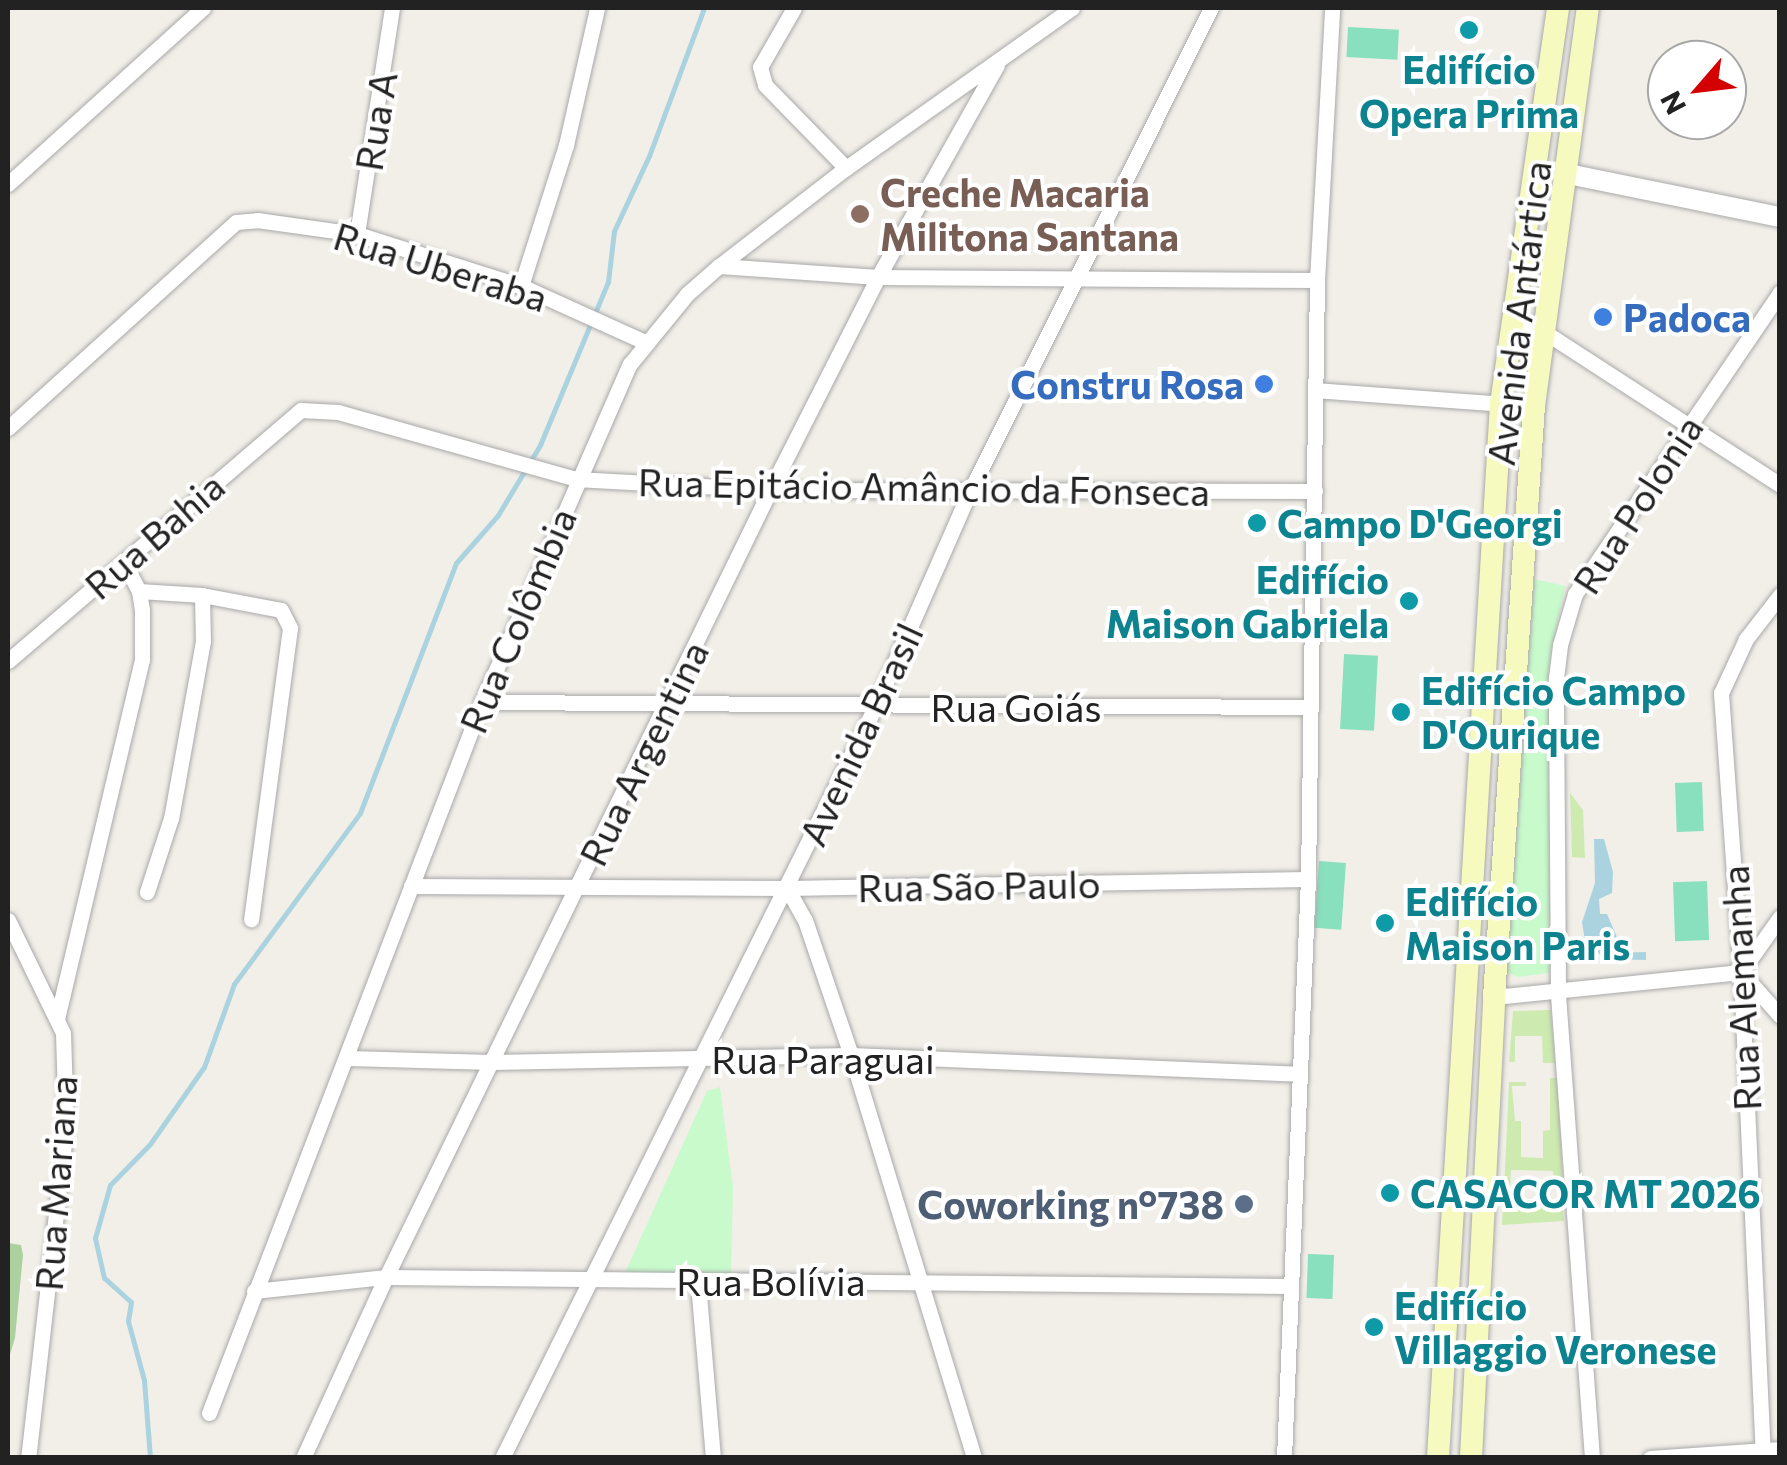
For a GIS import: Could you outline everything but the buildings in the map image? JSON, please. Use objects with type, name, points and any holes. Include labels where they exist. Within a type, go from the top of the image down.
[{"type":"main road","name":"Avenida Antártica","points":[[1438,1458],[1500,404],[1558,8]]},
{"type":"main road","name":"Avenida Antártica","points":[[1471,1458],[1494,997],[1534,406],[1588,8]]},
{"type":"main road","points":[[1459,1121],[1489,1124]]},
{"type":"street","points":[[8,184],[203,8]]},
{"type":"street","name":"Rua A","points":[[358,234],[392,8]]},
{"type":"street","points":[[521,286],[566,145],[596,8]]},
{"type":"street","points":[[794,8],[760,67],[766,85],[846,168]]},
{"type":"street","name":"Rua Colômbia","points":[[209,1413],[482,702],[576,479],[630,364],[687,294],[719,266],[846,168],[1072,8]]},
{"type":"street","name":"Avenida Brasil","points":[[502,1458],[697,1058],[787,888],[875,708],[969,493],[1211,8]]},
{"type":"street","points":[[1284,1458],[1308,879],[1314,390],[1332,8]]},
{"type":"street","name":"Rua Argentina","points":[[303,1458],[386,1277],[770,490],[878,277],[1001,58]]},
{"type":"street","points":[[1568,174],[1780,218]]},
{"type":"street","name":"Rua Uberaba","points":[[8,428],[236,222],[257,220],[358,234],[521,286],[646,342]]},
{"type":"street","points":[[719,266],[878,277],[1318,280]]},
{"type":"street","name":"Rua Polonia","points":[[1592,1458],[1558,990],[1556,678],[1560,645],[1575,594],[1686,424],[1780,292]]},
{"type":"street","points":[[1513,318],[1542,331],[1780,484]]},
{"type":"street","points":[[1314,390],[1534,406]]},
{"type":"street","name":"Rua Epitácio Amâncio da Fonseca","points":[[301,410],[338,412],[576,479],[770,490],[969,493],[1315,490]]},
{"type":"street","name":"Rua Bahia","points":[[8,661],[301,410]]},
{"type":"street","points":[[58,1019],[142,660],[138,591],[124,562]]},
{"type":"street","points":[[138,591],[202,595],[281,610],[290,628],[250,919]]},
{"type":"street","points":[[148,892],[170,818],[203,642],[202,595]]},
{"type":"street","name":"Rua Alemanha","points":[[1762,1454],[1741,972],[1722,693],[1746,639],[1780,595]]},
{"type":"street","name":"Rua Goiás","points":[[482,702],[666,707],[1310,707]]},
{"type":"street","name":"Rua São Paulo","points":[[411,886],[787,888],[1308,879]]},
{"type":"street","points":[[787,888],[805,920],[851,1055],[974,1458]]},
{"type":"street","points":[[1494,997],[1741,972],[1780,917]]},
{"type":"street","name":"Rua Mariana","points":[[8,920],[63,1034],[66,1126],[28,1458]]},
{"type":"street","points":[[1741,972],[1780,1016]]},
{"type":"street","name":"Rua Paraguai","points":[[347,1058],[492,1062],[851,1055],[1298,1074]]},
{"type":"street","name":"Rua Bolívia","points":[[254,1292],[386,1277],[1289,1286]]},
{"type":"street","points":[[698,1283],[713,1458]]},
{"type":"street","points":[[1650,1458],[1762,1454],[1780,1448]]},
{"type":"green space","points":[[1348,27],[1399,30],[1397,60],[1346,57]]},
{"type":"green space","points":[[1534,579],[1565,586],[1554,640],[1551,966],[1548,973],[1518,977],[1507,972]]},
{"type":"green space","points":[[1344,654],[1378,656],[1374,731],[1340,729]]},
{"type":"green space","points":[[1702,782],[1704,831],[1677,832],[1675,783]]},
{"type":"green space","points":[[1570,793],[1583,810],[1585,858],[1572,857]]},
{"type":"green space","points":[[1319,861],[1346,863],[1341,930],[1314,928]]},
{"type":"green space","points":[[1707,881],[1709,940],[1675,941],[1673,882]]},
{"type":"green space","points":[[1551,1010],[1555,1063],[1543,1063],[1542,1036],[1515,1036],[1515,1062],[1509,1062],[1513,1011]]},
{"type":"green space","points":[[1550,1078],[1558,1078],[1563,1190],[1555,1190],[1553,1171],[1511,1170],[1510,1190],[1504,1190],[1509,1082],[1526,1082],[1526,1086],[1512,1086],[1515,1121],[1521,1121],[1521,1157],[1543,1158],[1543,1131],[1550,1130]]},
{"type":"green space","points":[[720,1087],[733,1188],[731,1273],[624,1275],[707,1091]]},
{"type":"green space","points":[[1562,1201],[1564,1221],[1502,1225],[1503,1205],[1508,1203]]},
{"type":"green space","points":[[8,1243],[21,1245],[23,1255],[15,1338],[8,1361]]},
{"type":"green space","points":[[1308,1254],[1334,1255],[1332,1299],[1306,1298]]},
{"type":"water","points":[[1594,839],[1604,839],[1613,872],[1612,893],[1599,899],[1600,914],[1607,914],[1617,937],[1618,947],[1612,947],[1612,953],[1646,952],[1646,960],[1605,959],[1585,941],[1582,922],[1595,883]]},
{"type":"waterway","points":[[150,1458],[144,1380],[128,1321],[131,1302],[104,1278],[95,1238],[110,1185],[150,1144],[204,1067],[234,984],[360,813],[456,563],[498,515],[540,445],[608,282],[614,231],[649,156],[704,8]]},
{"type":"place","name":"Edifício Opera Prima","points":[[1469,30]]},
{"type":"place","name":"Creche Macaria Militona Santana","points":[[860,214]]},
{"type":"place","name":"Padoca","points":[[1603,317]]},
{"type":"place","name":"Constru Rosa","points":[[1264,384]]},
{"type":"place","name":"Campo D'Georgi","points":[[1257,523]]},
{"type":"place","name":"Edifício Maison Gabriela","points":[[1409,601]]},
{"type":"place","name":"Edifício Campo D'Ourique","points":[[1401,712]]},
{"type":"place","name":"Edifício Maison Paris","points":[[1385,923]]},
{"type":"place","name":"CASACOR MT 2026","points":[[1390,1193]]},
{"type":"place","name":"Coworking n°738","points":[[1244,1204]]},
{"type":"place","name":"Edifício Villaggio Veronese","points":[[1374,1327]]}]
